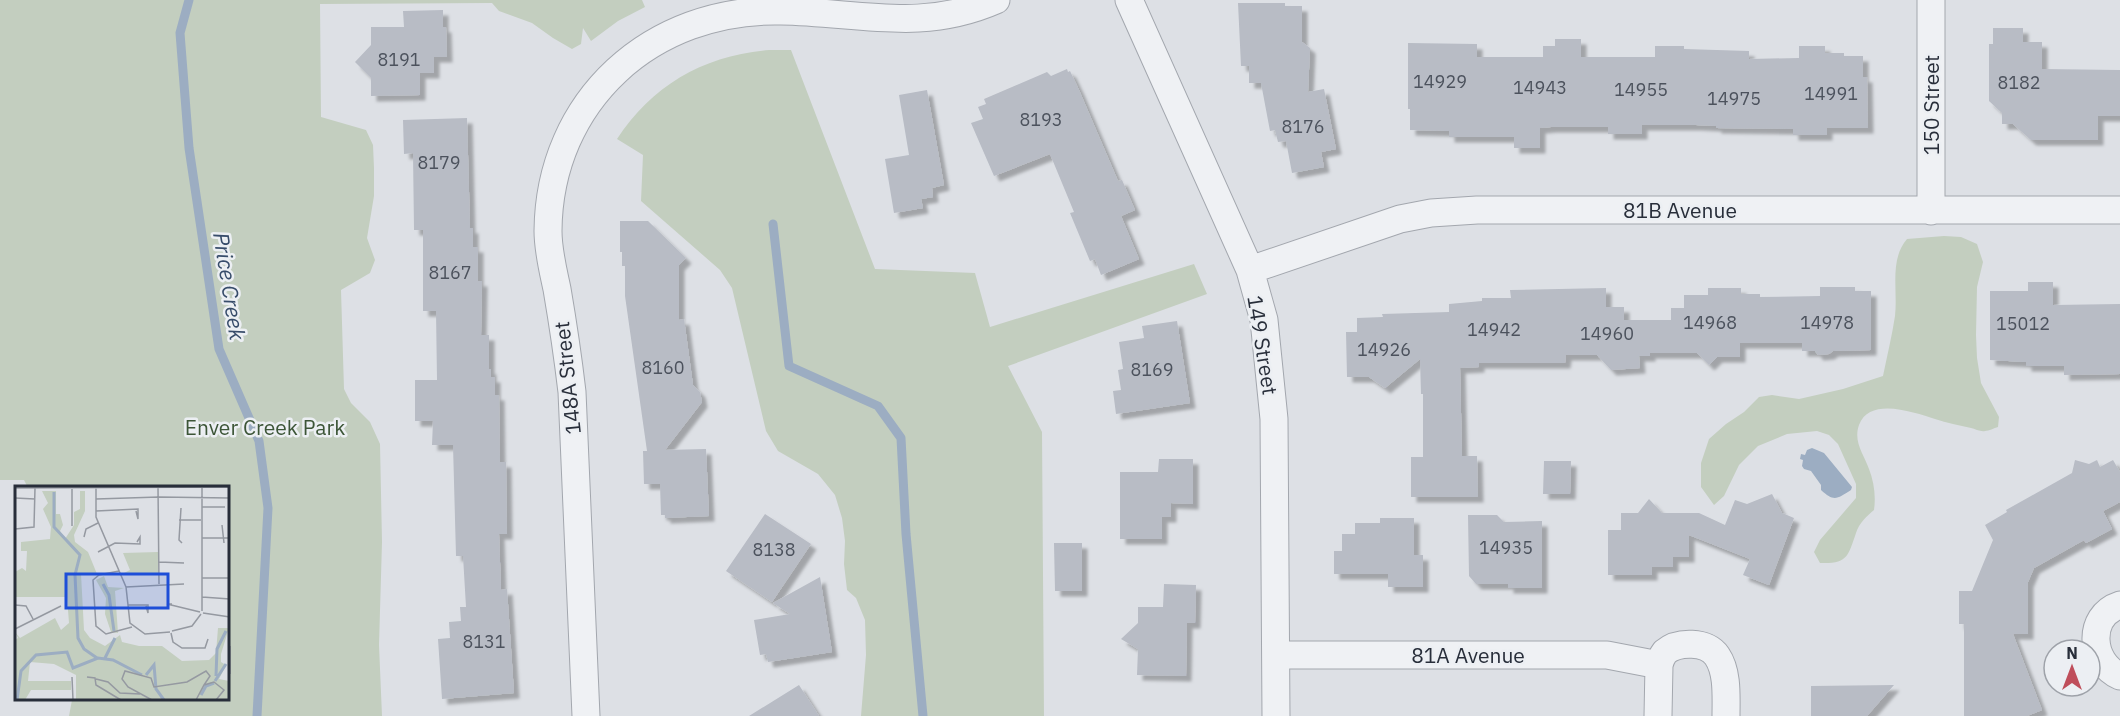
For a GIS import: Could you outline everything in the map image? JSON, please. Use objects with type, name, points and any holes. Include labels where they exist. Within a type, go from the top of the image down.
[{"type":"street","name":"148A Street","points":[[586,716],[572,404],[567,348],[549,245],[549,219],[556,174],[570,136],[588,105],[625,62],[649,44],[671,32],[697,23],[731,15],[783,10],[921,20],[961,12],[996,0]]},
{"type":"street","name":"149 Street","points":[[1129,0],[1250,270],[1264,320],[1274,419],[1276,716]]},
{"type":"street","name":"150 Street","points":[[1931,0],[1931,211]]},
{"type":"street","name":"81B Avenue","points":[[1250,270],[1390,222],[1431,213],[1477,210],[2120,210]]},
{"type":"street","points":[[2120,605],[2114,607],[2102,618],[2095,638],[2103,663],[2120,676]]},
{"type":"street","points":[[1658,716],[1659,665],[1665,653],[1683,645],[1703,646],[1714,652],[1720,661],[1726,716]]},
{"type":"street","name":"81A Avenue","points":[[1276,655],[1607,655],[1659,665]]},
{"type":"green space","name":"Enver Creek Park","points":[[0,0],[642,0],[645,7],[618,21],[591,41],[583,28],[581,44],[572,49],[532,23],[499,11],[492,3],[320,4],[321,117],[366,130],[373,145],[374,196],[367,238],[375,260],[370,273],[341,290],[344,389],[351,403],[370,422],[380,444],[382,542],[379,645],[382,716],[69,716],[72,701],[230,701],[230,486],[27,486],[24,480],[0,480]]},
{"type":"green space","points":[[769,50],[791,50],[875,269],[975,273],[990,327],[1194,264],[1207,294],[1008,366],[1042,432],[1044,716],[861,716],[866,655],[865,620],[856,598],[847,590],[844,564],[845,541],[842,518],[835,495],[818,474],[778,451],[766,431],[732,288],[720,270],[641,201],[643,155],[617,139],[631,120],[664,88],[682,76],[723,58]]},
{"type":"green space","points":[[1961,237],[1977,244],[1983,262],[1977,287],[1977,358],[1981,383],[1999,417],[1998,427],[1982,431],[1894,409],[1873,411],[1865,416],[1859,425],[1857,437],[1872,479],[1875,494],[1874,510],[1859,526],[1846,557],[1836,562],[1820,563],[1814,552],[1820,540],[1856,498],[1856,484],[1838,444],[1829,435],[1817,431],[1787,434],[1758,446],[1739,465],[1724,496],[1714,505],[1701,487],[1701,463],[1709,439],[1744,412],[1759,397],[1772,395],[1799,399],[1843,389],[1883,376],[1895,316],[1895,276],[1901,247],[1907,239]]},
{"type":"water","points":[[1812,448],[1824,453],[1852,487],[1851,490],[1833,498],[1821,490],[1821,485],[1811,471],[1804,469],[1803,460],[1800,459],[1801,454],[1805,455],[1807,450]]},
{"type":"building","points":[[1238,3],[1285,3],[1285,6],[1302,6],[1302,42],[1310,48],[1308,92],[1324,89],[1336,149],[1321,152],[1324,167],[1292,173],[1286,141],[1278,142],[1275,130],[1270,131],[1261,83],[1249,83],[1249,66],[1241,66]]},
{"type":"building","points":[[443,10],[447,57],[434,57],[434,73],[420,73],[420,95],[371,96],[371,78],[355,62],[371,45],[371,27],[404,27],[403,11]]},
{"type":"building","points":[[1993,28],[2023,28],[2023,42],[2042,42],[2042,69],[2120,70],[2120,116],[2098,116],[2098,140],[2031,140],[2013,124],[2002,124],[2002,113],[1989,101],[1989,44],[1993,44]]},
{"type":"building","points":[[1555,39],[1581,39],[1581,57],[1655,57],[1655,46],[1749,51],[1749,59],[1799,58],[1799,46],[1825,46],[1825,53],[1863,56],[1863,77],[1867,77],[1868,128],[1827,128],[1827,135],[1793,135],[1793,129],[1716,128],[1716,126],[1696,125],[1642,125],[1642,134],[1608,134],[1608,127],[1551,127],[1540,128],[1540,148],[1514,148],[1514,137],[1449,137],[1449,131],[1410,130],[1408,43],[1477,44],[1477,57],[1543,57],[1543,46],[1555,46]]},
{"type":"building","points":[[1067,69],[1079,90],[1118,181],[1122,180],[1135,210],[1121,216],[1139,259],[1101,275],[1095,259],[1090,261],[1070,213],[1074,212],[1050,154],[994,176],[971,123],[983,119],[978,107],[986,104],[984,99],[1047,72],[1051,76]]},
{"type":"building","points":[[927,90],[944,185],[932,188],[933,197],[921,199],[923,208],[894,213],[885,159],[909,155],[899,95]]},
{"type":"building","points":[[467,118],[470,228],[473,228],[473,247],[478,247],[478,281],[482,281],[481,335],[489,335],[489,369],[491,369],[491,377],[495,377],[495,395],[499,395],[500,462],[506,462],[507,534],[499,534],[501,590],[507,589],[514,693],[442,699],[438,639],[450,638],[449,622],[461,621],[460,607],[466,607],[463,556],[456,556],[453,445],[432,445],[433,421],[415,421],[415,380],[437,380],[436,311],[423,311],[423,230],[414,230],[413,153],[404,154],[403,120]]},
{"type":"building","points":[[620,221],[648,221],[686,258],[679,265],[679,320],[684,319],[693,385],[700,392],[702,402],[665,450],[706,449],[709,516],[665,518],[665,515],[661,515],[660,484],[644,484],[643,451],[647,451],[625,296],[625,266],[622,266],[622,252],[620,252]]},
{"type":"building","points":[[2028,282],[2053,282],[2053,305],[2120,304],[2120,374],[2064,375],[2064,366],[2026,366],[2026,362],[1990,360],[1990,291],[2028,291]]},
{"type":"building","points":[[1820,287],[1855,287],[1855,291],[1871,291],[1871,350],[1833,351],[1829,354],[1818,355],[1815,351],[1802,351],[1802,343],[1740,343],[1740,357],[1717,357],[1709,365],[1697,353],[1650,353],[1650,356],[1639,356],[1640,368],[1611,370],[1597,355],[1566,355],[1565,363],[1479,363],[1479,367],[1460,368],[1462,456],[1477,456],[1478,497],[1411,497],[1411,457],[1423,457],[1423,394],[1421,394],[1420,359],[1385,388],[1369,377],[1347,377],[1346,332],[1357,332],[1357,318],[1383,317],[1382,314],[1449,312],[1449,304],[1482,301],[1482,298],[1511,298],[1510,290],[1606,288],[1606,307],[1624,307],[1624,320],[1671,320],[1671,308],[1684,308],[1684,295],[1708,295],[1708,288],[1741,288],[1741,294],[1760,294],[1760,297],[1820,296]]},
{"type":"building","points":[[1177,321],[1190,403],[1116,414],[1113,391],[1121,390],[1118,370],[1123,369],[1119,342],[1144,338],[1142,326]]},
{"type":"building","points":[[1159,459],[1193,459],[1193,504],[1171,503],[1171,517],[1162,517],[1162,539],[1120,539],[1120,472],[1158,472]]},
{"type":"building","points":[[2075,460],[2089,464],[2097,460],[2100,467],[2113,460],[2120,472],[2120,502],[2103,511],[2112,529],[2086,543],[2084,540],[2034,568],[2028,582],[2028,634],[2013,634],[2042,710],[2027,716],[1964,716],[1964,624],[1959,624],[1959,591],[1972,591],[1993,540],[1985,525],[2007,512],[2006,510],[2072,473]]},
{"type":"building","points":[[1544,461],[1571,461],[1570,494],[1543,494]]},
{"type":"building","points":[[1772,494],[1782,513],[1794,518],[1769,585],[1743,575],[1750,559],[1689,535],[1689,557],[1673,557],[1673,567],[1652,567],[1652,575],[1608,575],[1608,530],[1621,530],[1621,513],[1638,513],[1649,499],[1662,513],[1699,513],[1725,525],[1735,500],[1747,504]]},
{"type":"building","points":[[765,514],[811,544],[772,602],[726,571]]},
{"type":"building","points":[[1468,515],[1497,515],[1504,522],[1542,521],[1542,588],[1508,588],[1508,584],[1476,584],[1469,576]]},
{"type":"building","points":[[1380,518],[1414,518],[1414,555],[1423,555],[1423,587],[1388,587],[1388,574],[1334,574],[1334,551],[1342,551],[1342,534],[1355,534],[1355,523],[1380,523]]},
{"type":"building","points":[[1054,543],[1082,543],[1082,591],[1055,591]]},
{"type":"building","points":[[820,577],[832,652],[768,662],[766,654],[760,655],[754,620],[790,614],[773,603]]},
{"type":"building","points":[[1164,584],[1196,585],[1195,623],[1187,623],[1186,676],[1137,675],[1138,649],[1121,639],[1138,623],[1138,607],[1163,607]]},
{"type":"building","points":[[799,685],[819,716],[749,716]]},
{"type":"building","points":[[1894,685],[1867,716],[1811,716],[1811,686]]},
{"type":"waterway","name":"Price Creek","points":[[189,0],[180,33],[189,148],[219,349],[259,441],[268,508],[257,716]]},
{"type":"waterway","points":[[773,224],[789,366],[878,406],[901,438],[906,534],[923,716]]}]
